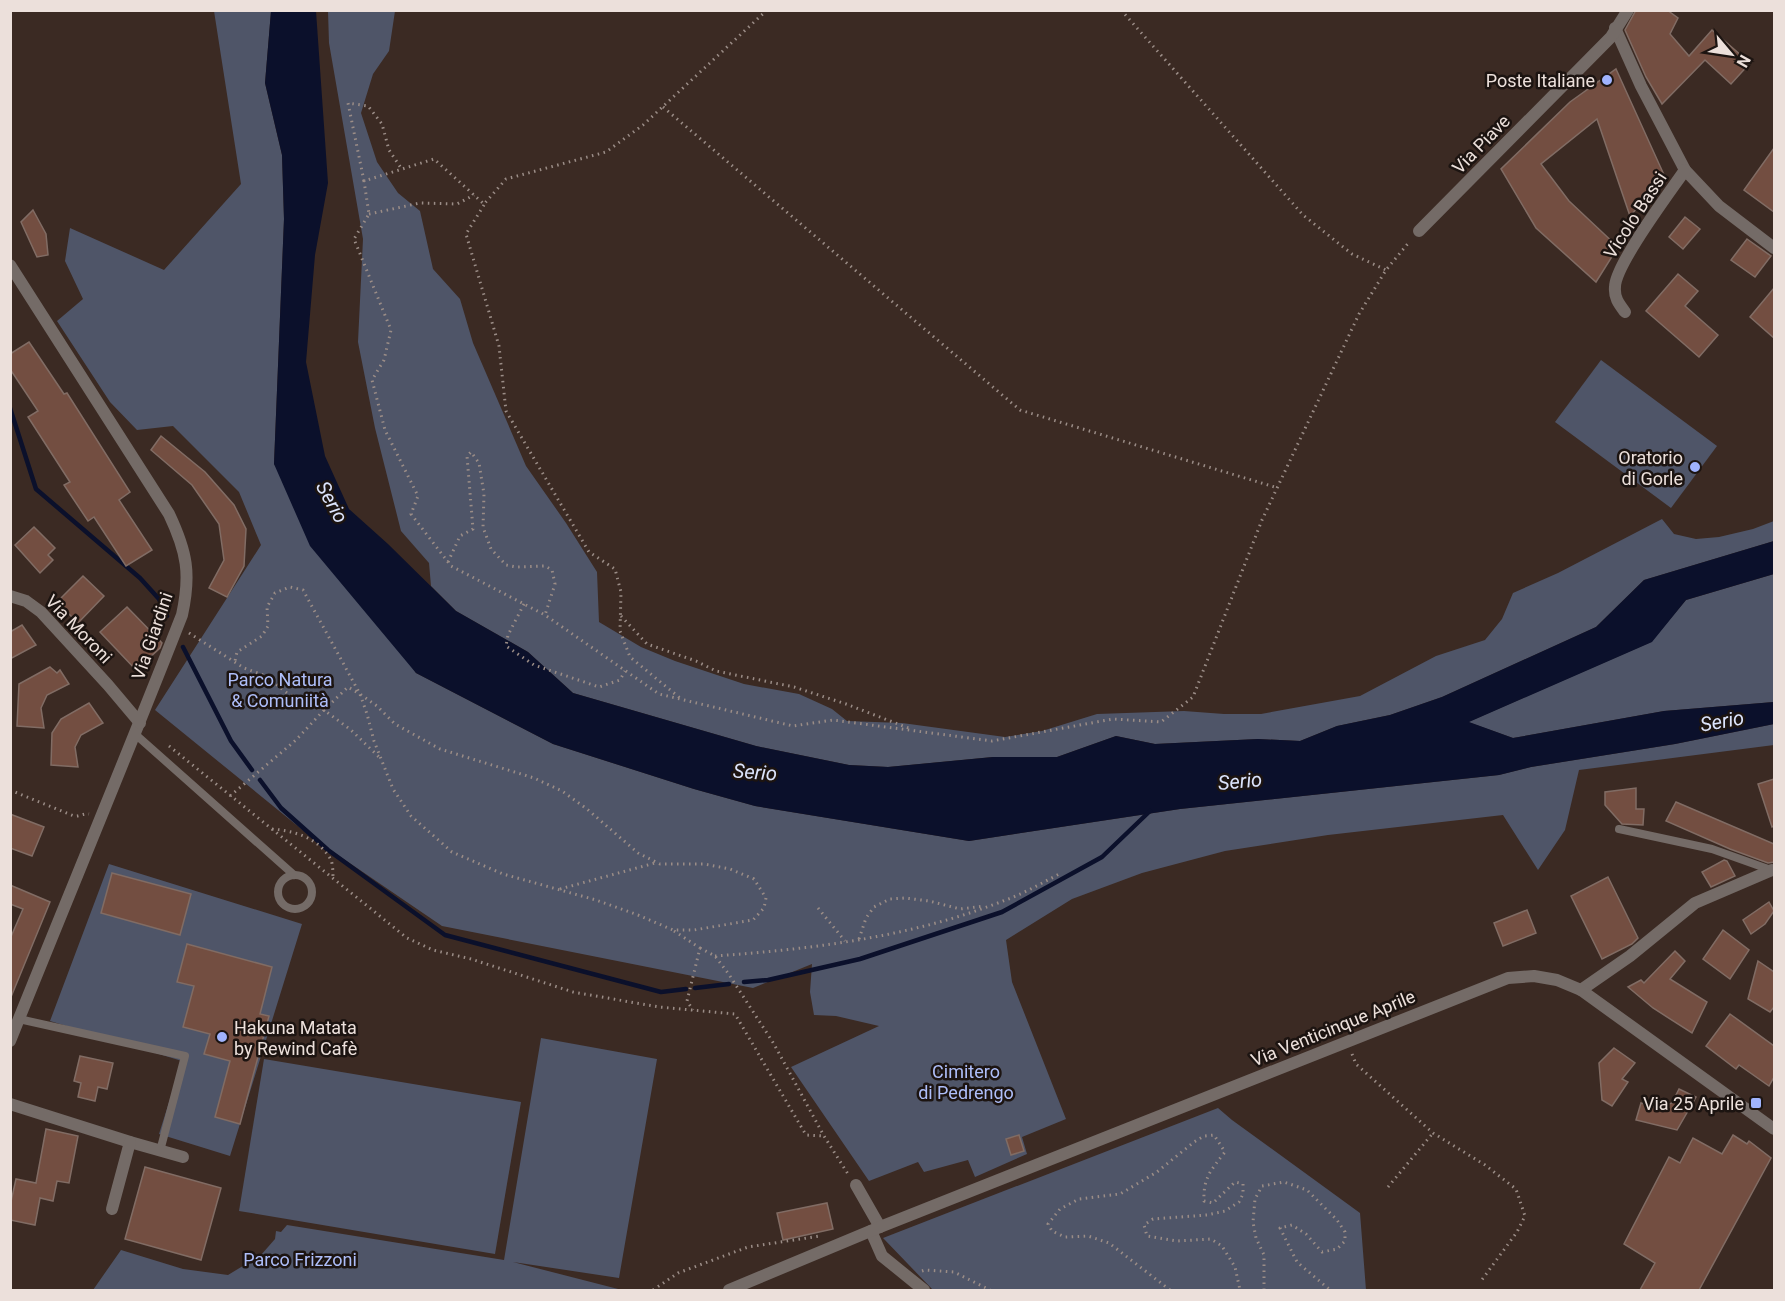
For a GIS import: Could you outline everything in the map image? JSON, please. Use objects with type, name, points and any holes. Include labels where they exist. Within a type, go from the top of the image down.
[{"type":"street","name":"Via Piave","points":[[1423,227],[1611,37],[1628,10]]},
{"type":"street","points":[[1615,28],[1641,86],[1685,171],[1719,206],[1774,248]]},
{"type":"street","name":"Vicolo Bassi","points":[[1625,312],[1616,300],[1614,285],[1622,263],[1685,171]]},
{"type":"street","name":"Via Giardini","points":[[10,265],[159,498],[178,533],[188,575],[182,615],[10,1041]]},
{"type":"street","name":"Via Moroni","points":[[10,596],[26,601],[40,612],[108,685],[137,728]]},
{"type":"street","points":[[1581,990],[1630,956],[1695,903],[1774,871]]},
{"type":"street","name":"Via Venticinque Aprile","points":[[729,1290],[875,1229],[1508,978],[1534,976],[1557,980],[1581,990],[1774,1129]]},
{"type":"street","points":[[10,1104],[183,1157]]},
{"type":"street","points":[[112,1209],[130,1142]]},
{"type":"street","points":[[855,1185],[875,1229],[882,1256],[924,1290]]},
{"type":"lane","points":[[137,728],[294,875],[305,879],[311,888],[310,899],[307,904],[297,909],[282,904],[278,894],[280,883],[294,875]]},
{"type":"lane","points":[[1619,829],[1712,849],[1774,871]]},
{"type":"lane","points":[[19,1019],[184,1056],[160,1151]]},
{"type":"path","points":[[682,699],[630,657],[620,631],[621,591],[615,569],[589,552],[506,411],[499,346],[466,234],[484,204],[506,179],[606,152],[643,125],[767,10]]},
{"type":"path","points":[[1121,10],[1302,215],[1352,254],[1386,270]]},
{"type":"path","points":[[402,169],[388,150],[382,124],[368,106],[348,103],[369,214],[354,239],[391,330],[384,360],[372,380],[385,430],[418,496],[411,514],[452,566],[545,615],[659,694],[794,726],[833,720],[992,741],[1113,719],[1161,722],[1193,697],[1262,520],[1359,314],[1386,270],[1423,227]]},
{"type":"path","points":[[663,107],[1020,410],[1278,488]]},
{"type":"path","points":[[364,181],[434,159],[484,204]]},
{"type":"path","points":[[369,214],[420,202],[456,204],[474,195]]},
{"type":"path","points":[[448,562],[460,536],[472,529],[467,456],[471,452],[479,463],[484,494],[483,527],[491,549],[506,565],[545,566],[552,570],[555,584],[545,615]]},
{"type":"path","points":[[235,662],[237,652],[262,636],[268,626],[267,607],[275,593],[290,588],[303,590],[360,694],[380,758],[393,789],[411,816],[452,852],[503,874],[596,900],[638,915],[672,930],[715,956],[766,1030],[824,1136],[855,1185]]},
{"type":"path","points":[[524,604],[508,635],[506,646],[534,665],[599,687],[620,680],[625,671]]},
{"type":"path","points":[[621,616],[647,644],[696,661],[716,671],[794,687],[918,731]]},
{"type":"path","points":[[188,632],[244,668],[266,676],[310,706],[324,710],[351,730],[380,758]]},
{"type":"path","points":[[230,796],[296,740],[348,687],[377,706],[395,724],[440,749],[534,778],[562,791],[638,853],[660,864],[704,864],[730,869],[754,879],[766,898],[764,908],[753,920],[694,930],[672,930]]},
{"type":"path","points":[[163,742],[406,938],[433,950],[471,959],[573,992],[660,1007],[735,1014],[806,1135],[824,1136]]},
{"type":"path","points":[[10,790],[77,817],[84,813],[101,819]]},
{"type":"path","points":[[270,829],[292,831],[316,842],[332,861],[333,880]]},
{"type":"path","points":[[557,890],[656,862]]},
{"type":"path","points":[[715,956],[846,942],[934,924],[1027,891],[1061,873]]},
{"type":"path","points":[[859,939],[866,918],[874,907],[890,899],[921,900],[960,909],[991,905]]},
{"type":"path","points":[[818,908],[846,942]]},
{"type":"path","points":[[693,1010],[687,1000],[700,948]]},
{"type":"path","points":[[1356,1064],[1433,1132],[1485,1165],[1516,1189],[1525,1216],[1508,1246],[1481,1281]]},
{"type":"path","points":[[1388,1187],[1433,1132]]},
{"type":"path","points":[[1170,1290],[1109,1244],[1088,1236],[1065,1237],[1052,1231],[1048,1224],[1060,1209],[1079,1199],[1120,1194],[1157,1172],[1204,1136],[1214,1135],[1225,1152],[1210,1170],[1203,1187],[1204,1201],[1214,1203],[1235,1182],[1244,1184],[1239,1202],[1225,1211],[1207,1215],[1153,1219],[1144,1226],[1147,1236],[1177,1241],[1211,1239],[1222,1246],[1234,1267],[1240,1290]]},
{"type":"path","points":[[1264,1290],[1264,1255],[1256,1238],[1253,1222],[1255,1199],[1262,1186],[1284,1182],[1307,1190],[1329,1212],[1344,1232],[1345,1241],[1337,1249],[1322,1252],[1306,1234],[1292,1225],[1280,1228],[1297,1262],[1330,1290]]},
{"type":"path","points":[[653,1290],[678,1273],[748,1247],[826,1235]]},
{"type":"path","points":[[909,1278],[925,1270],[954,1272],[990,1290]]},
{"type":"green space","points":[[214,11],[271,11],[265,83],[282,155],[284,219],[274,464],[416,673],[553,744],[755,806],[969,841],[1180,809],[1499,775],[1531,767],[1675,744],[1774,724],[1774,745],[1579,770],[1565,830],[1538,870],[1503,815],[1328,835],[1225,851],[1142,873],[1072,899],[1006,940],[1012,982],[1066,1119],[1022,1137],[1027,1154],[975,1177],[968,1160],[924,1172],[918,1162],[869,1181],[791,1067],[879,1026],[836,1016],[814,1015],[810,992],[812,964],[753,988],[442,926],[310,836],[155,710],[261,545],[239,492],[173,426],[137,430],[110,402],[57,321],[83,299],[65,261],[70,228],[164,270],[241,184]]},
{"type":"green space","points":[[328,11],[395,11],[389,51],[373,74],[361,113],[377,162],[398,193],[420,211],[433,269],[460,299],[473,343],[526,466],[597,572],[599,622],[641,647],[675,661],[744,684],[799,694],[832,709],[847,721],[902,723],[1005,737],[1042,731],[1097,714],[1184,711],[1261,714],[1360,696],[1436,656],[1485,640],[1502,619],[1513,593],[1558,573],[1662,519],[1674,534],[1696,539],[1719,537],[1753,529],[1774,521],[1774,541],[1644,580],[1596,627],[1442,697],[1390,715],[1337,726],[1300,741],[1258,739],[1155,744],[1116,736],[1057,757],[993,757],[888,767],[849,765],[756,746],[573,693],[528,652],[456,611],[431,586],[429,563],[401,531],[375,428],[358,342],[363,239],[329,43]]},
{"type":"green space","points":[[1601,360],[1717,446],[1671,508],[1555,422]]},
{"type":"green space","points":[[1774,574],[1774,702],[1664,711],[1513,738],[1468,722],[1651,642],[1686,600]]},
{"type":"green space","points":[[109,864],[302,924],[230,1156],[159,1134],[182,1061],[50,1021]]},
{"type":"green space","name":"Parco Frizzoni","points":[[541,1038],[657,1059],[619,1278],[513,1262],[622,1290],[93,1290],[121,1250],[183,1269],[228,1275],[261,1255],[275,1239],[276,1231],[281,1232],[287,1225],[504,1260]]},
{"type":"green space","points":[[264,1059],[521,1102],[495,1254],[239,1211]]},
{"type":"green space","points":[[1218,1108],[1360,1213],[1366,1290],[933,1290],[883,1238]]},
{"type":"water","name":"Serio","points":[[271,11],[316,11],[328,183],[315,255],[306,362],[325,456],[349,509],[456,611],[528,652],[573,693],[756,746],[849,765],[888,767],[993,757],[1057,757],[1116,736],[1155,744],[1258,739],[1300,741],[1337,726],[1390,715],[1442,697],[1596,627],[1644,580],[1774,541],[1774,574],[1686,600],[1652,642],[1469,722],[1513,738],[1664,711],[1774,702],[1774,724],[1675,744],[1531,767],[1499,775],[1180,809],[969,841],[755,806],[553,744],[416,673],[310,546],[274,464],[284,219],[282,155],[265,83]]},
{"type":"building","points":[[1636,10],[1667,10],[1678,18],[1670,34],[1689,56],[1712,30],[1750,63],[1731,84],[1705,60],[1662,104],[1646,77],[1625,30]]},
{"type":"building","points":[[1616,69],[1665,177],[1630,216],[1597,119],[1541,164],[1569,201],[1618,247],[1596,282],[1536,228],[1501,169],[1570,102]]},
{"type":"building","points":[[1774,148],[1774,212],[1744,190]]},
{"type":"building","points":[[33,210],[46,234],[48,255],[37,257],[21,222]]},
{"type":"building","points":[[1685,217],[1700,229],[1683,249],[1669,237]]},
{"type":"building","points":[[1747,239],[1771,256],[1755,277],[1731,260]]},
{"type":"building","points":[[1678,274],[1698,291],[1685,306],[1718,335],[1699,357],[1646,311]]},
{"type":"building","points":[[1774,288],[1774,338],[1750,317]]},
{"type":"building","points":[[29,342],[64,394],[67,393],[130,492],[119,500],[152,550],[126,566],[94,517],[88,521],[64,485],[70,482],[28,417],[38,411],[10,369],[10,354]]},
{"type":"building","points":[[161,436],[205,472],[234,505],[246,529],[244,566],[227,597],[209,588],[224,560],[219,524],[192,485],[151,450]]},
{"type":"building","points":[[34,527],[55,548],[48,555],[53,560],[40,573],[15,545]]},
{"type":"building","points":[[83,576],[104,596],[78,623],[57,602]]},
{"type":"building","points":[[127,607],[162,643],[160,648],[136,670],[100,632]]},
{"type":"building","points":[[22,625],[36,645],[10,659],[10,632]]},
{"type":"building","points":[[50,667],[57,673],[60,670],[69,684],[47,695],[41,708],[44,728],[17,726],[19,684]]},
{"type":"building","points":[[89,703],[103,723],[81,735],[75,747],[78,767],[51,765],[52,733],[61,719]]},
{"type":"building","points":[[1774,779],[1774,826],[1772,827],[1758,784]]},
{"type":"building","points":[[1636,788],[1636,809],[1644,809],[1643,825],[1622,824],[1605,805],[1605,792]]},
{"type":"building","points":[[1676,802],[1774,844],[1774,862],[1768,863],[1730,849],[1666,821]]},
{"type":"building","points":[[10,814],[44,827],[32,856],[10,848]]},
{"type":"building","points":[[1724,860],[1727,861],[1735,876],[1711,887],[1702,872]]},
{"type":"building","points":[[112,873],[191,894],[180,935],[101,913]]},
{"type":"building","points":[[1608,877],[1638,938],[1632,944],[1602,959],[1571,896]]},
{"type":"building","points":[[10,885],[50,902],[11,997],[10,939],[23,909],[10,904]]},
{"type":"building","points":[[1769,902],[1774,911],[1765,924],[1751,934],[1743,920]]},
{"type":"building","points":[[1527,910],[1536,933],[1503,946],[1494,923]]},
{"type":"building","points":[[1723,930],[1749,950],[1730,979],[1703,959]]},
{"type":"building","points":[[187,944],[272,967],[260,1014],[269,1016],[240,1124],[215,1117],[230,1061],[204,1054],[210,1034],[183,1027],[194,986],[177,982]]},
{"type":"building","points":[[1675,951],[1685,961],[1670,979],[1707,1002],[1692,1033],[1653,1008],[1628,987],[1641,980],[1644,983]]},
{"type":"building","points":[[1758,961],[1774,972],[1774,1007],[1770,1012],[1748,999]]},
{"type":"building","points":[[1730,1014],[1774,1046],[1774,1077],[1769,1086],[1739,1065],[1736,1069],[1706,1046]]},
{"type":"building","points":[[1614,1048],[1635,1063],[1622,1079],[1628,1082],[1612,1106],[1602,1100],[1599,1063]]},
{"type":"building","points":[[80,1056],[113,1063],[107,1089],[98,1087],[95,1101],[78,1097],[81,1083],[74,1081]]},
{"type":"building","points":[[1679,1089],[1696,1097],[1677,1130],[1636,1120],[1641,1103],[1659,1108],[1672,1103]]},
{"type":"building","points":[[46,1129],[78,1136],[69,1183],[57,1181],[53,1201],[40,1198],[35,1225],[10,1220],[10,1206],[16,1179],[36,1183]]},
{"type":"building","points":[[1019,1135],[1024,1151],[1011,1155],[1006,1139]]},
{"type":"building","points":[[1733,1135],[1747,1144],[1749,1141],[1771,1158],[1699,1290],[1640,1290],[1655,1263],[1624,1244],[1669,1157],[1680,1163],[1693,1138],[1722,1154]]},
{"type":"building","points":[[145,1167],[221,1188],[201,1260],[125,1239]]},
{"type":"building","points":[[827,1203],[833,1229],[783,1240],[777,1213]]},
{"type":"waterway","points":[[10,408],[36,489],[140,578],[159,599],[167,616]]},
{"type":"waterway","points":[[183,647],[231,741],[252,770]]},
{"type":"waterway","points":[[260,780],[281,808],[328,850],[445,935],[661,992],[686,989]]},
{"type":"waterway","points":[[744,982],[768,980],[860,959],[1002,912],[1102,857],[1150,811]]},
{"type":"waterway","points":[[695,988],[729,984]]},
{"type":"place","name":"Poste Italiane","points":[[1607,80]]},
{"type":"place","name":"Oratorio di Gorle","points":[[1695,467]]},
{"type":"place","name":"Hakuna Matata by Rewind Cafè","points":[[222,1037]]},
{"type":"place","name":"Via 25 Aprile","points":[[1756,1103]]},
{"type":"park label","name":"Parco Natura & Comuniità","points":[[280,689]]},
{"type":"park label","name":"Cimitero di Pedrengo","points":[[966,1081]]}]
